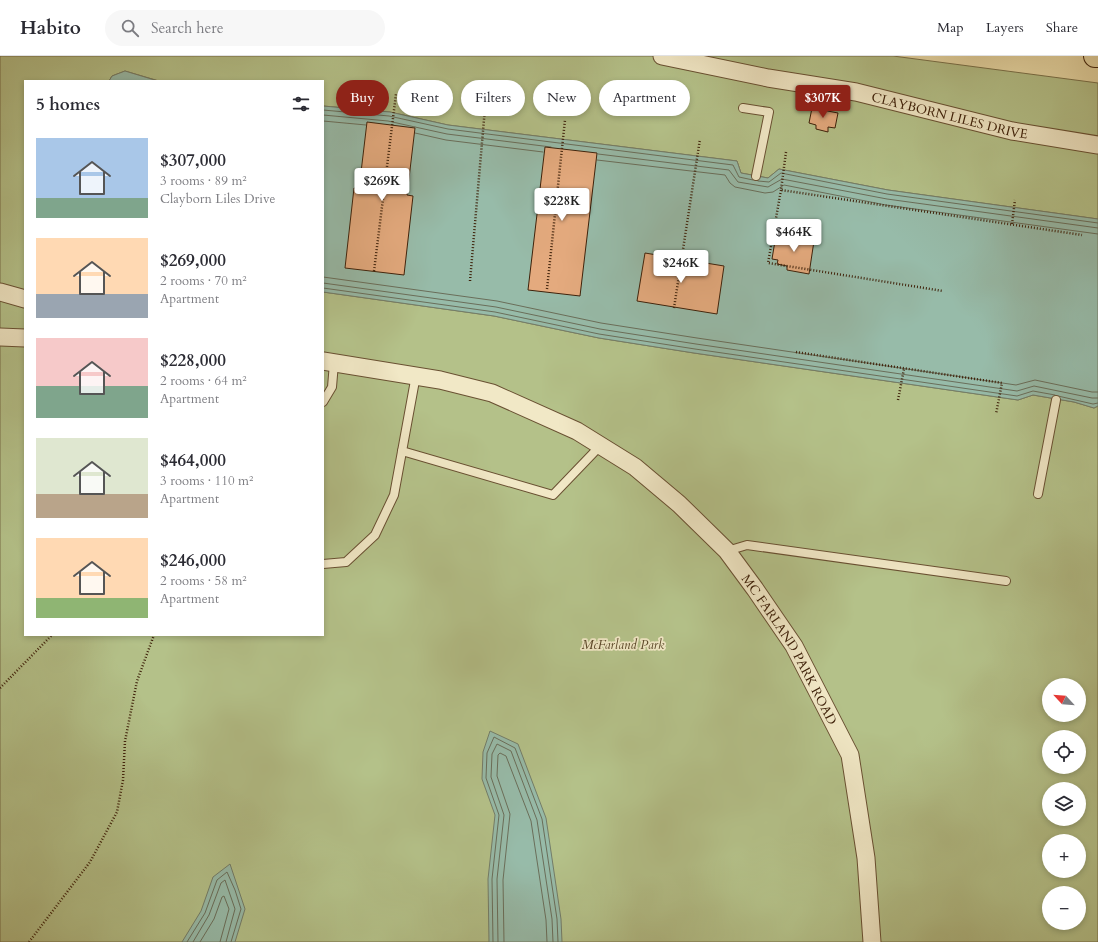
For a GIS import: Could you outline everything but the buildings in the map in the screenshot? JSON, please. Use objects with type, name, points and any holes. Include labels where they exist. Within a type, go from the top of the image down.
[{"type":"street","name":"CLAYBORN LILES DRIVE","points":[[662,56],[768,78],[856,92],[1005,129],[1098,145]]},
{"type":"street","points":[[0,292],[24,299]]},
{"type":"street","points":[[0,337],[24,338]]},
{"type":"street","name":"MC FARLAND PARK ROAD","points":[[329,362],[416,375],[492,393],[577,431],[602,445],[635,467],[679,504],[727,551],[794,646],[850,755],[866,858],[872,942]]},
{"type":"lane","points":[[743,108],[769,112],[756,176]]},
{"type":"lane","points":[[324,400],[332,386],[329,362]]},
{"type":"lane","points":[[324,564],[346,562],[375,535],[394,495],[416,375]]},
{"type":"lane","points":[[1038,494],[1056,400]]},
{"type":"lane","points":[[402,451],[554,495],[602,445]]},
{"type":"lane","points":[[727,551],[747,545],[1006,581]]},
{"type":"path","points":[[374,271],[396,94]]},
{"type":"path","points":[[470,281],[484,116]]},
{"type":"path","points":[[547,289],[565,120]]},
{"type":"path","points":[[674,308],[700,139]]},
{"type":"path","points":[[786,152],[768,263],[943,292]]},
{"type":"path","points":[[781,190],[1082,234]]},
{"type":"path","points":[[1012,224],[1015,200]]},
{"type":"path","points":[[796,352],[1002,383],[996,414]]},
{"type":"path","points":[[898,400],[904,369]]},
{"type":"path","points":[[0,688],[51,636]]},
{"type":"path","points":[[28,942],[90,862],[116,812],[123,780],[125,741],[137,682],[154,636]]},
{"type":"green space","name":"McFarland Park","points":[[0,56],[893,56],[1098,83],[1098,219],[888,190],[779,169],[768,178],[741,173],[737,161],[448,125],[408,116],[453,116],[453,80],[397,80],[397,114],[389,112],[389,80],[336,80],[336,107],[324,106],[324,80],[156,80],[125,71],[112,76],[110,80],[24,80],[24,636],[324,636],[324,292],[494,316],[599,338],[694,353],[1018,400],[1033,395],[1074,402],[1094,408],[1098,406],[1098,942],[0,942]]},
{"type":"water","points":[[125,71],[155,80],[110,80],[112,76]]},
{"type":"water","points":[[324,106],[336,107],[336,116],[389,116],[390,112],[397,114],[397,116],[408,116],[448,125],[737,161],[741,173],[768,178],[779,169],[888,190],[1098,219],[1098,406],[1094,408],[1074,402],[1033,395],[1018,400],[599,338],[494,316],[324,292]]},
{"type":"water","points":[[490,731],[518,744],[546,818],[561,919],[562,942],[489,942],[488,879],[495,815],[482,779],[483,752]]},
{"type":"water","points":[[230,864],[245,909],[235,942],[182,942],[201,911],[213,877]]}]
